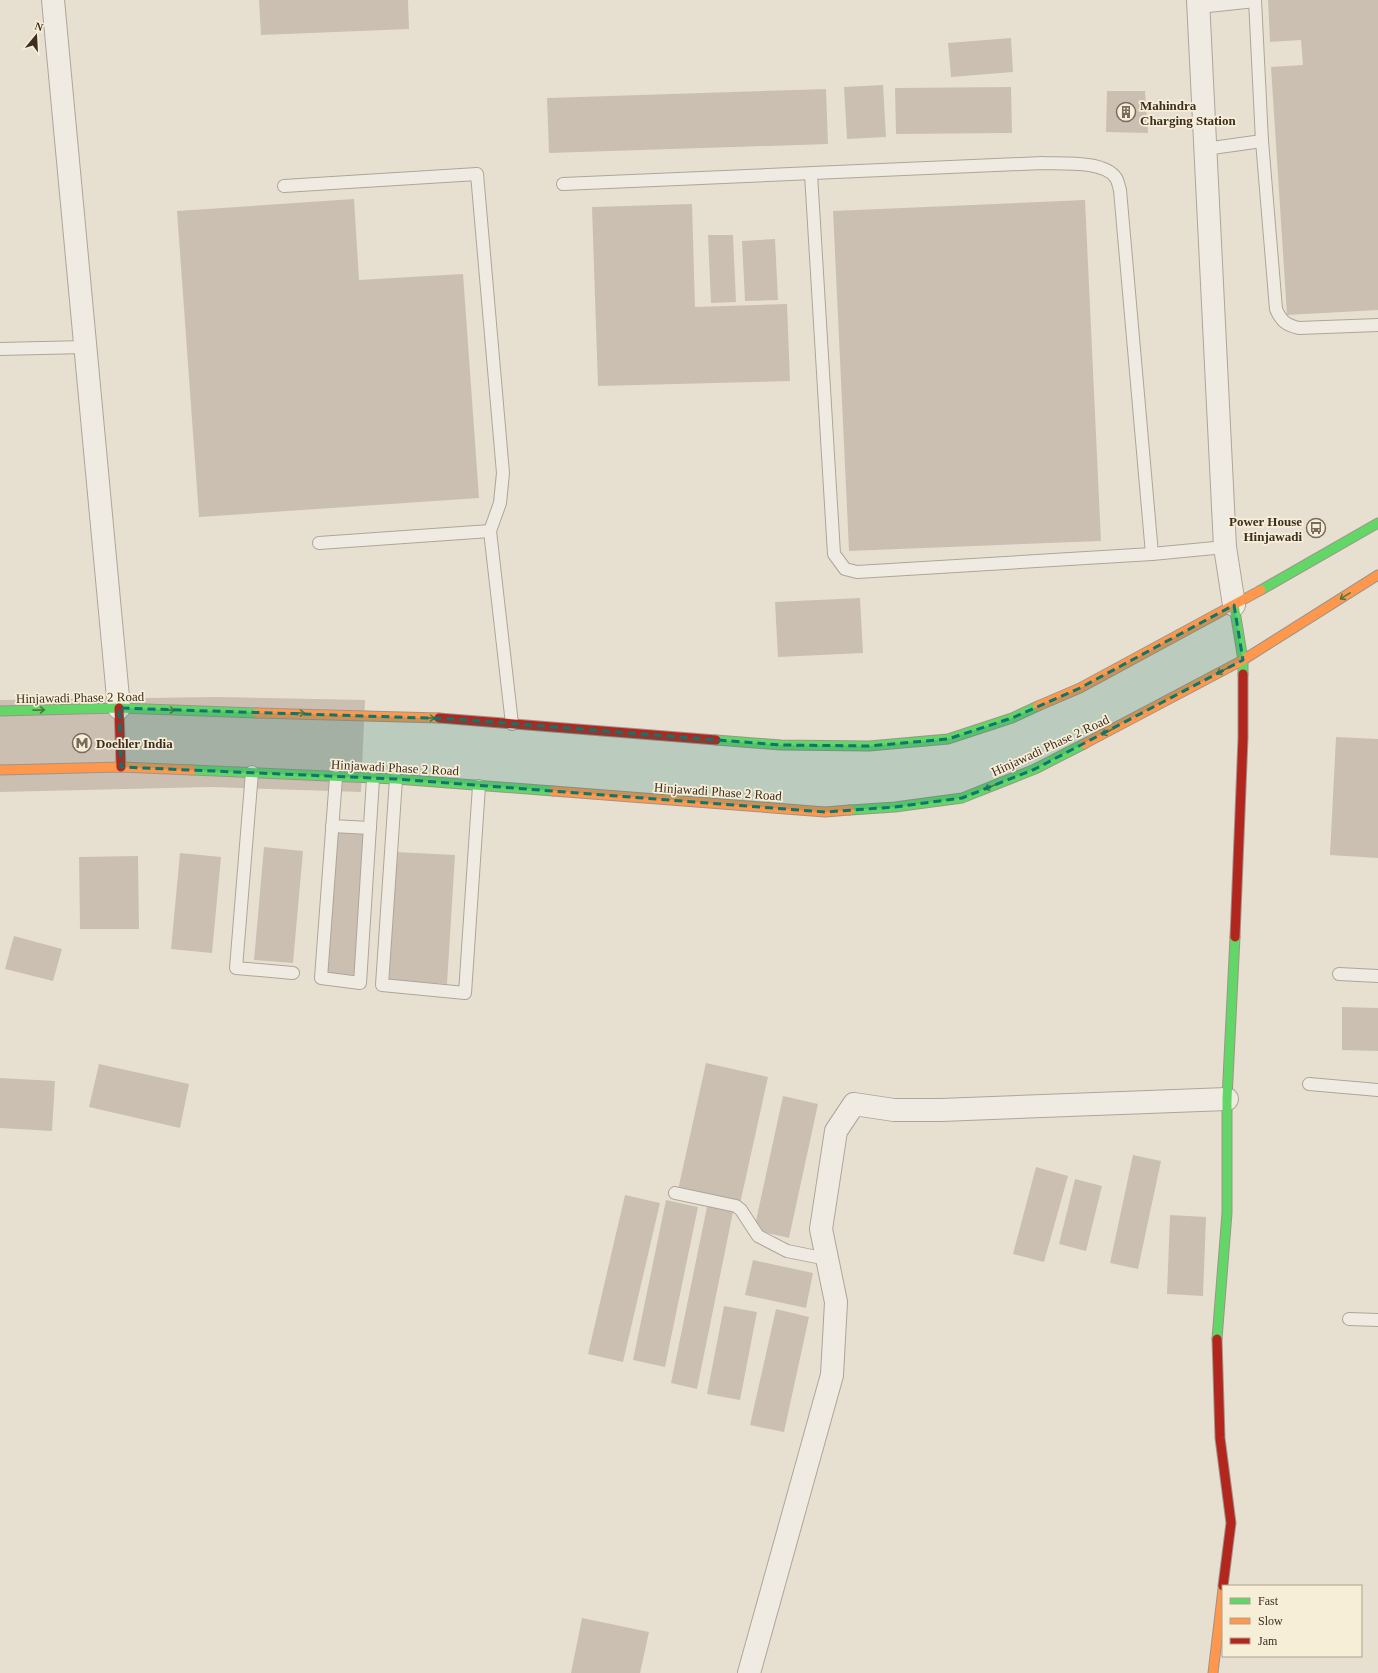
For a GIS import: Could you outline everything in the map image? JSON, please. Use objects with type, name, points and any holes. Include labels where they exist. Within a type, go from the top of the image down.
[{"type":"main road","name":"Hinjawadi Phase 2 Road","points":[[0,711],[119,708],[376,716],[512,724],[781,745],[869,746],[948,738],[1012,718],[1080,688],[1234,605],[1378,523]]},
{"type":"main road","name":"Hinjawadi Phase 2 Road","points":[[0,770],[121,767],[396,779],[825,812],[895,807],[962,798],[1035,769],[1129,721],[1243,660],[1378,576]]},
{"type":"main road","points":[[1223,1585],[1230,1523],[1220,1438],[1217,1341],[1227,1213],[1227,1099],[1243,738],[1243,660],[1234,605]]},
{"type":"main road","points":[[119,708],[121,767]]},
{"type":"main road","points":[[1213,1673],[1222,1597]]},
{"type":"street","points":[[53,0],[119,708]]},
{"type":"street","points":[[1199,4],[1225,547],[1234,605]]},
{"type":"street","points":[[749,1673],[832,1375],[836,1302],[821,1229],[836,1131],[854,1104],[894,1110],[941,1110],[1227,1099]]},
{"type":"lane","points":[[1199,4],[1255,0],[1262,141],[1276,309],[1280,319],[1287,325],[1299,328],[1378,325]]},
{"type":"lane","points":[[1205,149],[1262,141]]},
{"type":"lane","points":[[563,184],[1042,163],[1091,165],[1108,172],[1116,178],[1120,198],[1152,554]]},
{"type":"lane","points":[[284,186],[476,174],[503,474],[500,503],[490,531],[512,724]]},
{"type":"lane","points":[[811,174],[834,554],[845,570],[857,572],[1152,554],[1225,547]]},
{"type":"lane","points":[[0,349],[85,347]]},
{"type":"lane","points":[[319,543],[490,531]]},
{"type":"lane","points":[[252,772],[236,968],[293,973]]},
{"type":"lane","points":[[336,777],[321,978],[360,983],[373,779]]},
{"type":"lane","points":[[396,779],[382,985],[466,994],[478,786]]},
{"type":"lane","points":[[332,826],[370,828]]},
{"type":"lane","points":[[1339,974],[1378,976]]},
{"type":"lane","points":[[1309,1084],[1378,1090]]},
{"type":"lane","points":[[675,1193],[736,1206],[741,1210],[758,1236],[787,1251],[827,1259]]},
{"type":"lane","points":[[1349,1319],[1378,1320]]},
{"type":"highlighted area","points":[[1234,605],[1243,660],[1035,769],[962,798],[895,807],[825,812],[396,779],[121,767],[119,708],[456,719],[781,745],[869,746],[948,739],[1012,718],[1080,688]]},
{"type":"building","points":[[259,0],[408,0],[409,29],[261,35]]},
{"type":"building","points":[[1268,0],[1378,0],[1378,310],[1287,315],[1271,67],[1303,65],[1301,40],[1270,42]]},
{"type":"building","points":[[1011,38],[1013,72],[951,77],[948,43]]},
{"type":"building","points":[[883,85],[886,137],[847,139],[844,87]]},
{"type":"building","points":[[1011,87],[1012,133],[896,134],[895,88]]},
{"type":"building","points":[[826,89],[828,144],[549,153],[547,98]]},
{"type":"building","name":"Mahindra Charging Station","points":[[1107,91],[1145,91],[1148,133],[1106,132]]},
{"type":"building","points":[[354,199],[359,280],[463,274],[479,498],[199,517],[177,211]]},
{"type":"building","points":[[1085,200],[1101,541],[849,551],[833,211]]},
{"type":"building","points":[[692,204],[695,307],[787,304],[790,381],[598,386],[592,207]]},
{"type":"building","points":[[708,235],[733,235],[736,302],[711,303]]},
{"type":"building","points":[[775,239],[778,300],[745,301],[742,241]]},
{"type":"building","points":[[860,598],[863,653],[778,657],[775,602]]},
{"type":"building","points":[[217,697],[365,700],[361,792],[210,787],[0,792],[0,700]]},
{"type":"building","points":[[1336,737],[1378,739],[1378,858],[1330,855]]},
{"type":"building","points":[[335,831],[365,834],[354,976],[324,974]]},
{"type":"building","points":[[264,847],[303,851],[293,963],[254,960]]},
{"type":"building","points":[[396,852],[455,855],[447,984],[389,980]]},
{"type":"building","points":[[180,853],[221,857],[212,953],[171,949]]},
{"type":"building","points":[[138,856],[139,929],[80,929],[79,857]]},
{"type":"building","points":[[14,936],[62,949],[53,981],[5,969]]},
{"type":"building","points":[[1342,1007],[1378,1008],[1378,1051],[1342,1050]]},
{"type":"building","points":[[706,1063],[768,1077],[740,1204],[678,1190]]},
{"type":"building","points":[[99,1064],[189,1084],[180,1128],[89,1107]]},
{"type":"building","points":[[0,1078],[55,1081],[52,1131],[0,1128]]},
{"type":"building","points":[[783,1096],[818,1104],[789,1238],[754,1230]]},
{"type":"building","points":[[1133,1155],[1161,1161],[1138,1269],[1110,1263]]},
{"type":"building","points":[[1036,1167],[1068,1176],[1044,1262],[1013,1254]]},
{"type":"building","points":[[1075,1179],[1102,1186],[1086,1251],[1059,1244]]},
{"type":"building","points":[[625,1195],[660,1203],[623,1362],[588,1354]]},
{"type":"building","points":[[666,1200],[698,1207],[665,1367],[633,1360]]},
{"type":"building","points":[[708,1202],[734,1207],[697,1389],[671,1383]]},
{"type":"building","points":[[1170,1215],[1206,1217],[1203,1296],[1167,1294]]},
{"type":"building","points":[[753,1260],[813,1273],[806,1308],[745,1295]]},
{"type":"building","points":[[724,1306],[757,1312],[740,1400],[707,1394]]},
{"type":"building","points":[[776,1309],[809,1317],[784,1432],[750,1425]]},
{"type":"building","points":[[582,1618],[649,1632],[640,1673],[571,1673]]},
{"type":"traffic: fast","points":[[1261,590],[1378,523]]},
{"type":"traffic: fast","points":[[1234,605],[1243,660],[1243,674]]},
{"type":"traffic: fast","points":[[716,740],[781,745],[869,746],[948,739],[1012,718],[1038,706]]},
{"type":"traffic: fast","points":[[0,711],[119,708],[257,713]]},
{"type":"traffic: fast","points":[[850,810],[895,807],[962,798],[1035,769],[1084,744]]},
{"type":"traffic: fast","points":[[192,770],[396,779],[553,791]]},
{"type":"traffic: fast","points":[[1217,1339],[1227,1213],[1227,1099],[1235,937]]},
{"type":"traffic: slow","points":[[1084,744],[1243,660],[1378,575]]},
{"type":"traffic: slow","points":[[1038,706],[1080,688],[1261,590]]},
{"type":"traffic: slow","points":[[257,713],[439,718]]},
{"type":"traffic: slow","points":[[0,770],[121,767],[192,770]]},
{"type":"traffic: slow","points":[[553,791],[825,812],[850,810]]},
{"type":"traffic: slow","points":[[1213,1673],[1222,1597]]},
{"type":"traffic: jam","points":[[1235,937],[1243,738],[1243,674]]},
{"type":"traffic: jam","points":[[119,708],[121,767]]},
{"type":"traffic: jam","points":[[439,718],[716,740]]},
{"type":"traffic: jam","points":[[1217,1339],[1220,1438],[1231,1523],[1223,1585]]},
{"type":"place","name":"Mahindra Charging Station","points":[[1126,112]]},
{"type":"place","name":"Power House Hinjawadi","points":[[1316,528]]},
{"type":"place","name":"Doehler India","points":[[82,743]]}]
